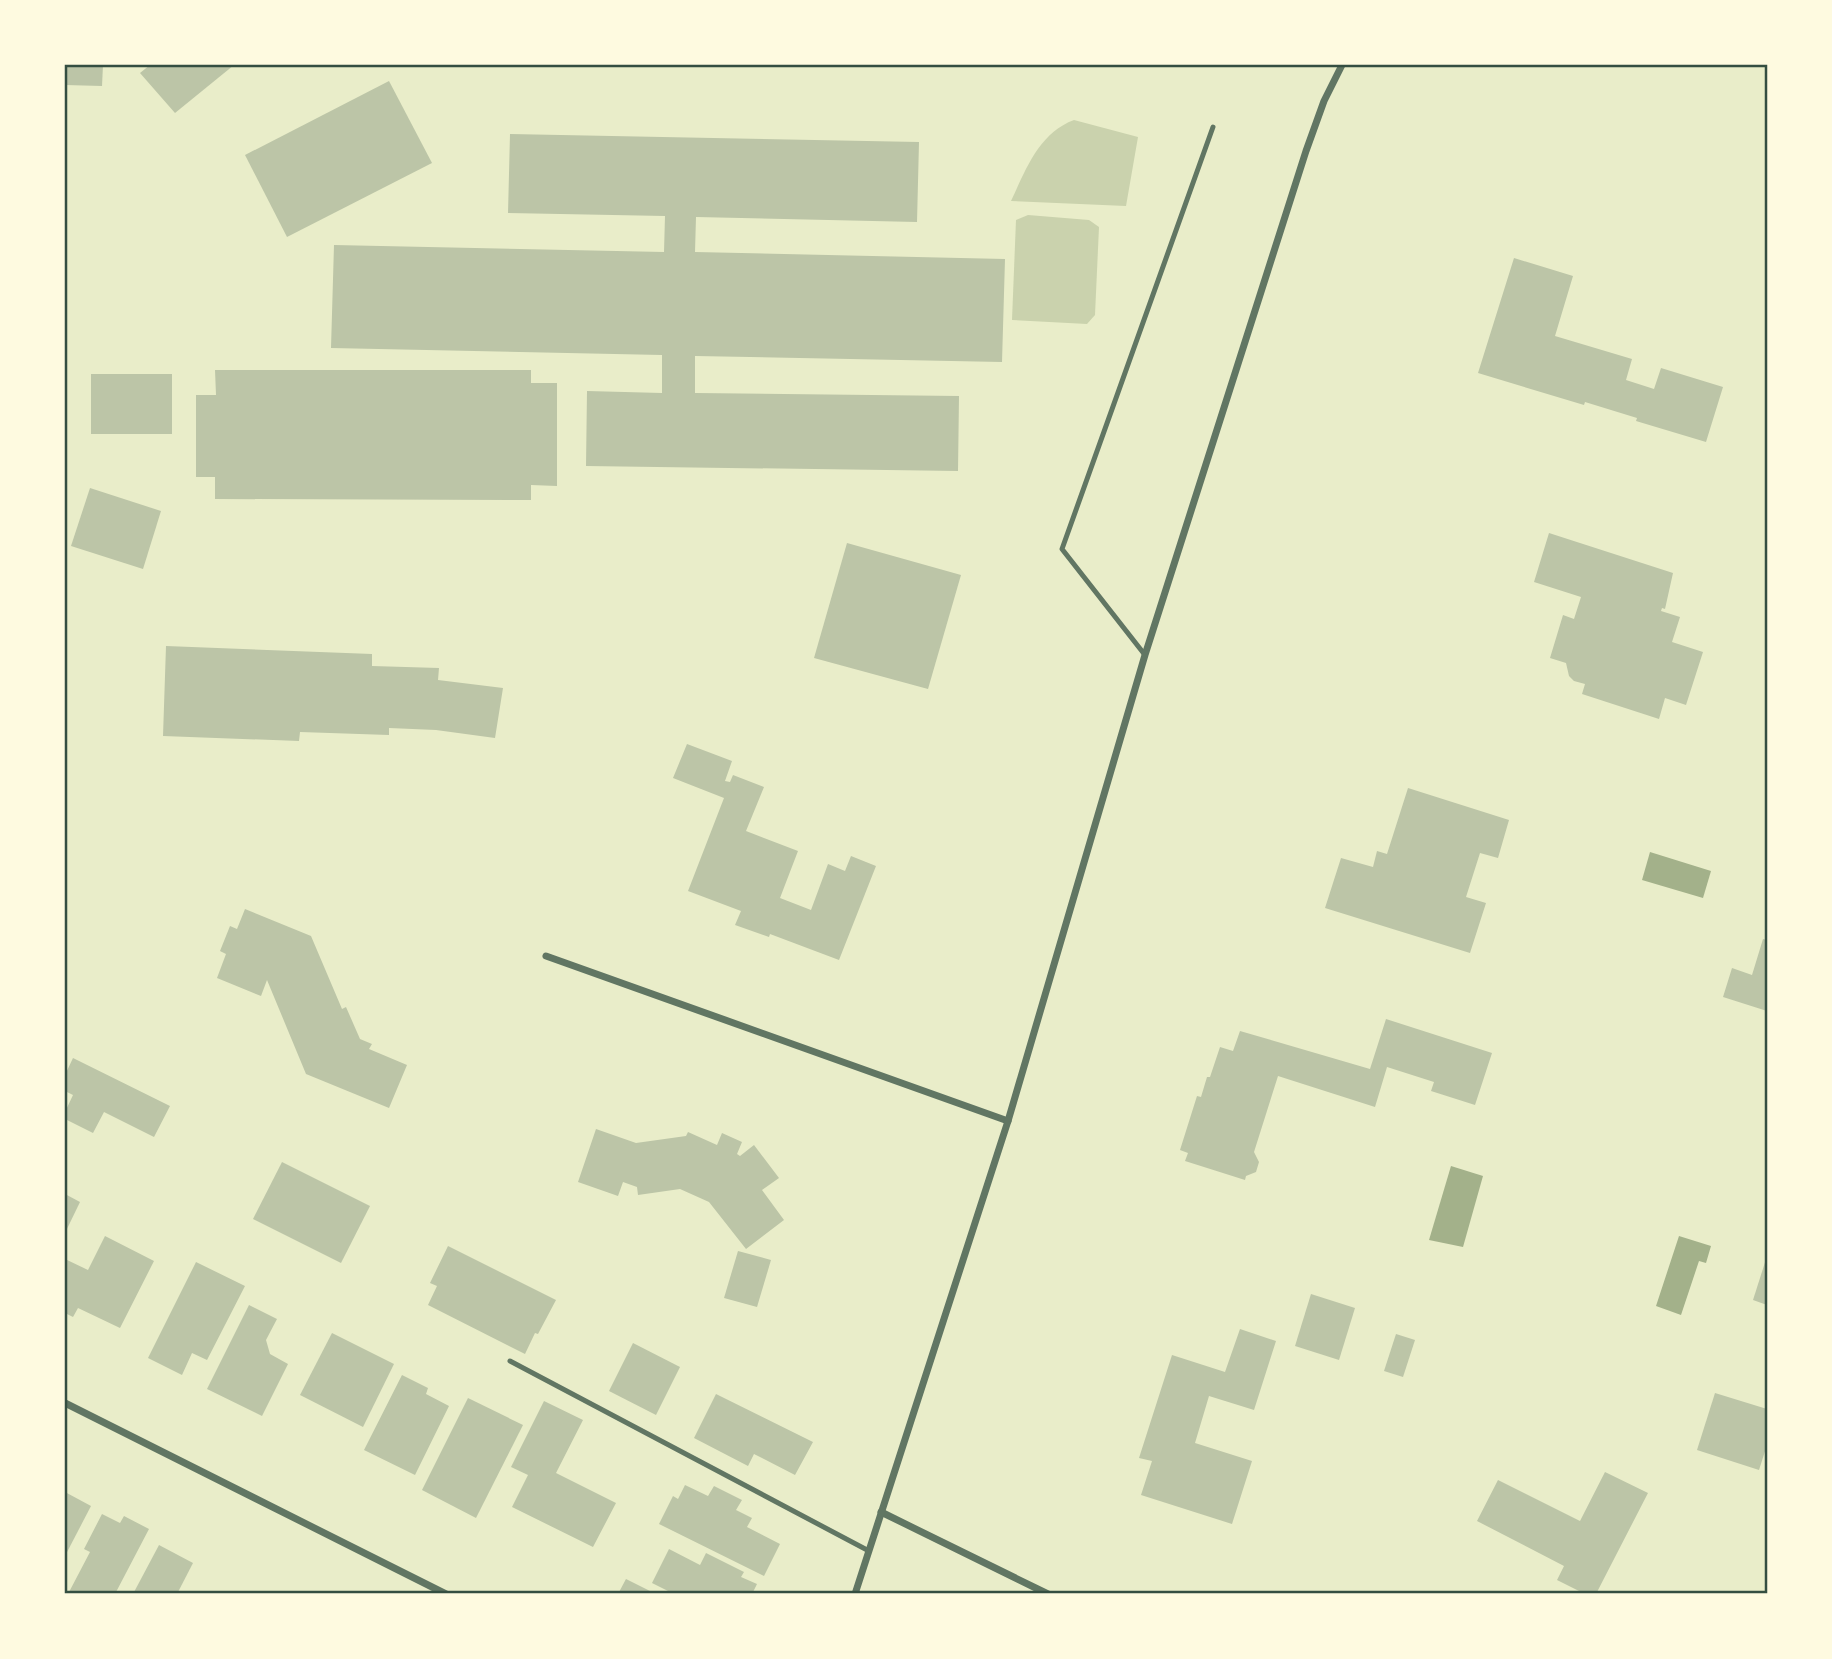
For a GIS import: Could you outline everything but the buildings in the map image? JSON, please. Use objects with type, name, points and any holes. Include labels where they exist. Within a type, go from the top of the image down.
[{"type":"street","points":[[855,1594],[1008,1121],[1145,655],[1306,151],[1324,101],[1342,65]]},
{"type":"street","points":[[546,956],[1008,1121]]},
{"type":"street","points":[[65,1403],[446,1594]]},
{"type":"street","points":[[881,1512],[1048,1594]]},
{"type":"lane","points":[[1145,655],[1062,549],[1213,127]]},
{"type":"lane","points":[[510,1362],[869,1551]]},
{"type":"shaded area","points":[[1074,120],[1138,137],[1126,206],[1011,201],[1035,153],[1052,134]]},
{"type":"shaded area","points":[[1028,215],[1089,220],[1099,227],[1095,315],[1087,324],[1012,320],[1016,220]]},
{"type":"shaded area","points":[[1650,852],[1711,871],[1703,898],[1642,880]]},
{"type":"shaded area","points":[[1451,1166],[1483,1176],[1463,1247],[1429,1240]]},
{"type":"shaded area","points":[[1679,1236],[1711,1246],[1706,1263],[1699,1261],[1681,1315],[1656,1306]]}]
